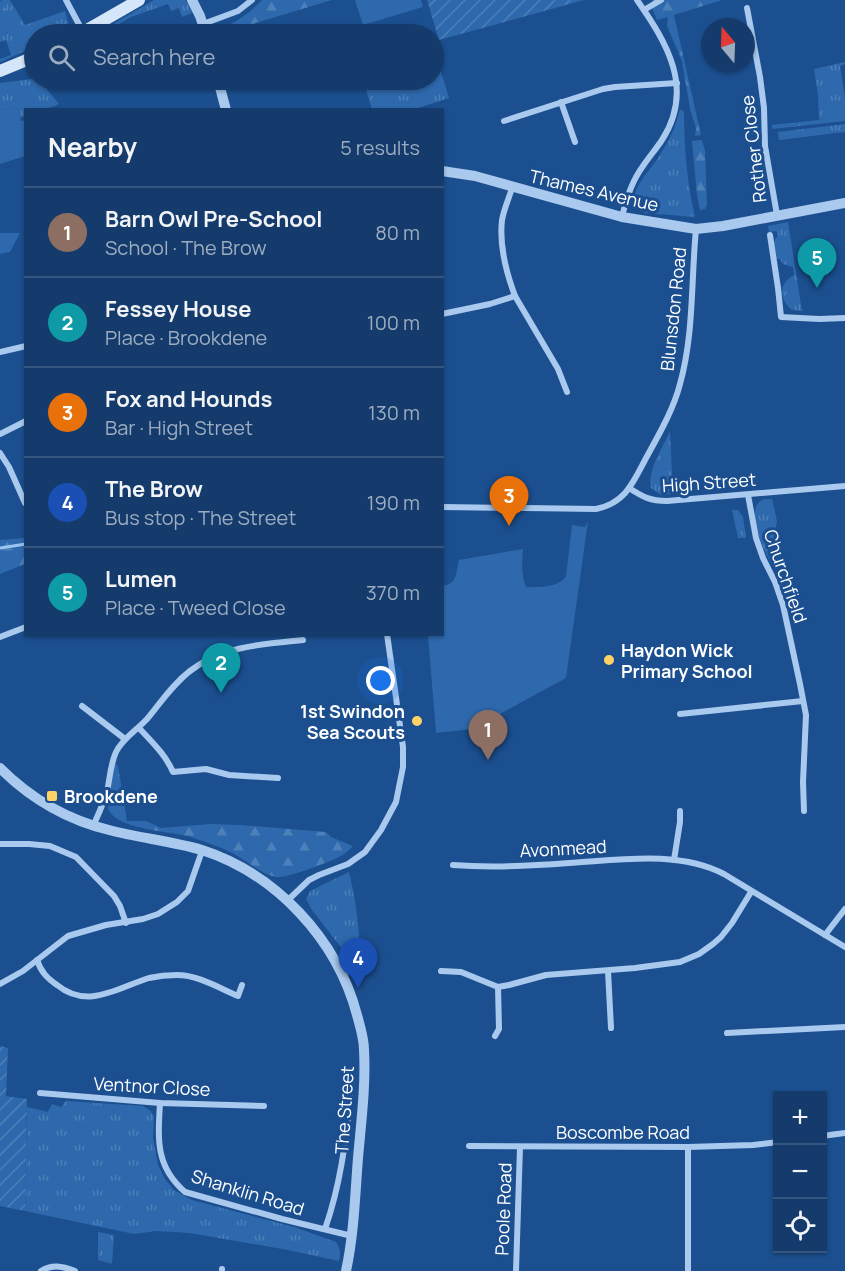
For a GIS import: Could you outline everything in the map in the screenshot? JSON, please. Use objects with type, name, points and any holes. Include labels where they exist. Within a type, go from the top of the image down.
[{"type":"main road","points":[[99,24],[139,0]]},
{"type":"main road","points":[[0,71],[24,61]]},
{"type":"street","points":[[66,0],[77,24]]},
{"type":"street","points":[[192,0],[202,24]]},
{"type":"street","points":[[213,24],[238,11],[252,0]]},
{"type":"street","points":[[622,217],[634,180],[670,125],[677,100],[677,83],[667,47],[637,0]]},
{"type":"street","points":[[644,10],[661,0]]},
{"type":"street","name":"Rother Close","points":[[747,8],[760,78],[765,146],[777,215]]},
{"type":"street","points":[[504,121],[609,88],[677,83]]},
{"type":"street","points":[[221,90],[225,108]]},
{"type":"street","points":[[561,102],[575,142]]},
{"type":"street","name":"Thames Avenue","points":[[444,171],[475,176],[622,217],[696,229],[845,203]]},
{"type":"street","points":[[512,188],[502,221],[503,253],[507,273],[515,296],[558,369],[567,392]]},
{"type":"street","name":"Blunsdon Road","points":[[629,488],[662,428],[679,387],[685,364],[696,229]]},
{"type":"street","points":[[770,235],[781,317],[845,318]]},
{"type":"street","points":[[444,314],[515,296]]},
{"type":"street","points":[[0,352],[24,346]]},
{"type":"street","points":[[0,434],[24,422]]},
{"type":"street","points":[[0,453],[9,467],[24,502]]},
{"type":"street","name":"High Street","points":[[629,488],[647,499],[657,501],[845,486]]},
{"type":"street","points":[[444,507],[596,509],[616,502],[629,488]]},
{"type":"street","name":"Churchfield","points":[[748,495],[759,549],[783,605],[806,715],[804,811]]},
{"type":"street","points":[[0,637],[24,628]]},
{"type":"street","points":[[287,901],[309,880],[348,864],[365,852],[381,830],[396,802],[403,767],[403,747],[387,636]]},
{"type":"street","points":[[93,826],[101,809],[117,749],[190,671],[209,658],[235,649],[303,640]]},
{"type":"street","points":[[680,714],[803,701]]},
{"type":"street","points":[[82,706],[125,739]]},
{"type":"street","points":[[139,728],[162,752],[173,772],[206,769],[229,775],[278,777]]},
{"type":"street","name":"The Street","points":[[0,768],[28,793],[58,811],[93,826],[182,845],[217,855],[241,867],[287,901],[316,931],[341,969],[349,987],[361,1028],[364,1048],[364,1089],[352,1236],[346,1271]]},
{"type":"street","points":[[674,860],[680,811]]},
{"type":"street","points":[[0,844],[50,846],[76,857],[114,896],[126,923]]},
{"type":"street","points":[[0,984],[68,936],[106,925],[143,919],[158,914],[182,899],[188,891],[202,851]]},
{"type":"street","name":"Avonmead","points":[[453,865],[506,866],[619,860],[692,862],[712,868],[845,947]]},
{"type":"street","points":[[441,971],[460,972],[498,987],[546,975],[608,971],[680,962],[699,954],[721,937],[752,892]]},
{"type":"street","points":[[825,935],[845,909]]},
{"type":"street","points":[[37,960],[46,977],[66,992],[77,996],[107,994],[150,978],[168,975],[180,975],[204,981],[238,996],[242,985]]},
{"type":"street","points":[[608,971],[611,1028]]},
{"type":"street","points":[[495,1036],[499,1029],[498,987]]},
{"type":"street","points":[[726,1033],[845,1027]]},
{"type":"street","name":"Ventnor Close","points":[[40,1094],[264,1106]]},
{"type":"street","name":"Shanklin Road","points":[[325,1229],[344,1159],[350,1097]]},
{"type":"street","name":"Shanklin Road","points":[[160,1102],[158,1137],[160,1156],[166,1169],[185,1192],[352,1236]]},
{"type":"street","points":[[827,1135],[845,1133]]},
{"type":"street","name":"Boscombe Road","points":[[469,1146],[688,1146],[773,1142]]},
{"type":"street","points":[[688,1146],[688,1271]]},
{"type":"street","name":"Poole Road","points":[[516,1271],[520,1147]]},
{"type":"street","points":[[41,1271],[52,1266],[75,1271]]},
{"type":"green space","points":[[0,0],[10,19],[10,27],[0,37]]},
{"type":"green space","points":[[1,0],[10,0],[24,24],[24,51],[0,62],[0,59],[11,55],[6,40],[0,42],[0,37],[8,32],[7,13]]},
{"type":"green space","points":[[154,0],[186,0],[192,13],[182,17],[179,8],[171,11],[168,4],[131,17],[119,24],[113,24]]},
{"type":"green space","points":[[262,0],[332,0],[252,24],[231,24]]},
{"type":"green space","points":[[355,0],[421,0],[423,7],[363,24]]},
{"type":"green space","points":[[427,0],[584,0],[444,39],[444,24],[434,24]]},
{"type":"green space","points":[[652,0],[722,0],[674,15],[701,135],[695,136],[696,128],[690,109],[682,61],[667,26],[668,17],[657,20]]},
{"type":"green space","points":[[65,11],[68,24],[28,24]]},
{"type":"green space","points":[[845,62],[840,66],[845,97],[845,121],[772,129],[772,125],[819,120],[814,69]]},
{"type":"green space","points":[[24,80],[24,90],[47,90],[59,104],[47,108],[24,108],[24,116],[20,118],[17,107],[0,110],[0,83]]},
{"type":"green space","points":[[444,82],[449,98],[418,108],[372,108],[366,90],[444,90]]},
{"type":"green space","points":[[17,107],[21,121],[24,120],[24,156],[0,164],[0,110]]},
{"type":"green space","points":[[680,109],[684,112],[686,165],[695,217],[645,213],[638,208],[635,202],[637,188],[670,137]]},
{"type":"green space","points":[[845,124],[845,132],[779,140],[778,132]]},
{"type":"green space","points":[[702,140],[705,151],[707,205],[705,209],[700,210],[692,141]]},
{"type":"green space","points":[[788,222],[802,311],[792,310],[783,297],[785,282],[794,275],[793,267],[776,259],[774,243],[778,236],[777,231],[769,232],[768,226]]},
{"type":"green space","points":[[0,233],[20,233],[10,252],[0,254]]},
{"type":"green space","points":[[670,431],[673,494],[661,495],[651,488],[650,481],[656,459]]},
{"type":"green space","points":[[772,499],[777,521],[772,549],[773,563],[771,563],[760,540],[755,512],[762,500]]},
{"type":"green space","points":[[732,510],[738,510],[743,517],[746,538],[738,538]]},
{"type":"green space","points":[[588,521],[566,678],[472,729],[436,733],[428,636],[444,636],[444,586],[454,580],[459,560],[523,549],[522,564],[526,587],[554,585],[566,576],[572,525],[585,527]]},
{"type":"green space","points":[[24,538],[24,564],[0,574],[0,540]]},
{"type":"green space","points":[[115,764],[118,766],[127,821],[146,821],[161,828],[210,824],[326,832],[331,837],[353,846],[341,856],[318,866],[283,877],[273,876],[234,854],[191,837],[121,821],[108,808]]},
{"type":"green space","points":[[349,872],[358,927],[361,984],[340,946],[306,899],[310,891]]},
{"type":"green space","points":[[0,1046],[8,1048],[6,1096],[27,1099],[25,1211],[0,1206]]},
{"type":"green space","points":[[66,1101],[143,1106],[151,1111],[154,1117],[153,1138],[158,1165],[174,1190],[192,1200],[294,1227],[336,1242],[340,1251],[339,1261],[190,1233],[156,1231],[134,1234],[25,1211],[27,1107],[48,1112],[52,1104],[61,1107]]},
{"type":"green space","points":[[98,1232],[114,1235],[112,1264],[98,1260]]},
{"type":"waterway","points":[[0,548],[24,544]]},
{"type":"place","name":"Lumen","points":[[817,288]]},
{"type":"place","name":"Fox and Hounds","points":[[509,526]]},
{"type":"place","name":"Haydon Wick Primary School","points":[[609,660]]},
{"type":"place","name":"Fessey House","points":[[221,693]]},
{"type":"place","name":"1st Swindon Sea Scouts","points":[[417,721]]},
{"type":"place","name":"Barn Owl Pre-School","points":[[488,760]]},
{"type":"place","name":"Brookdene","points":[[52,796]]},
{"type":"place","name":"The Brow","points":[[358,988]]}]
